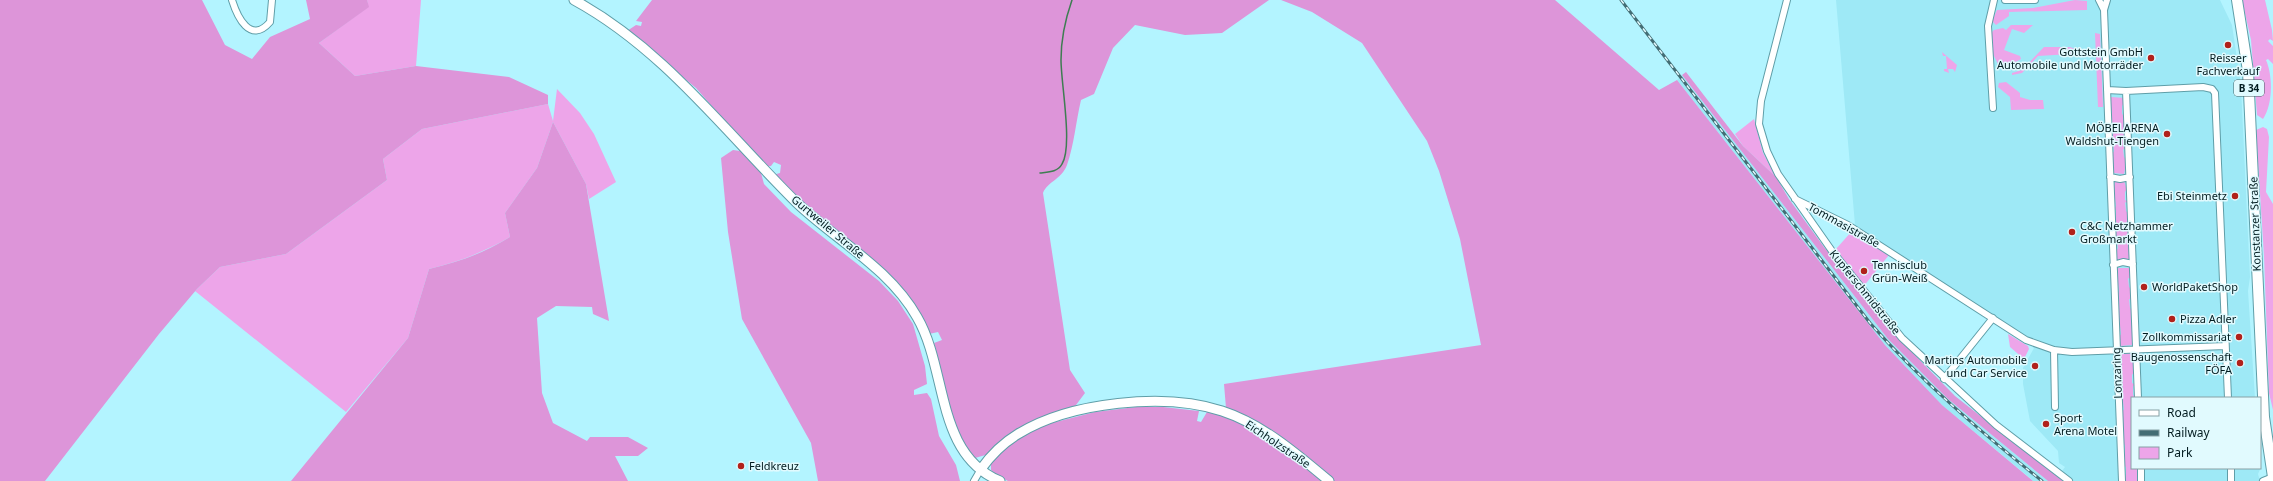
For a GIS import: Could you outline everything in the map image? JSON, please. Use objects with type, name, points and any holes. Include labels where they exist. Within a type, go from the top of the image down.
[{"type":"main road","name":"Gurtweiler Straße","points":[[574,0],[585,3],[670,70],[693,92],[797,203],[875,266],[904,296],[918,317],[928,340],[938,372],[949,421],[956,440],[964,452],[981,469],[1000,481]]},
{"type":"main road","name":"Konstanzer Straße","points":[[2237,0],[2248,71],[2259,318],[2267,448],[2273,477]]},
{"type":"main road","name":"Eichholzstraße","points":[[981,469],[1000,447],[1017,434],[1053,418],[1113,405],[1166,402],[1206,407],[1233,416],[1253,425],[1295,453],[1329,481]]},
{"type":"main road","name":"Konstanzer Straße","points":[[2267,448],[2273,458]]},
{"type":"street","points":[[232,0],[242,23],[250,28],[256,29],[264,27],[270,22],[272,0]]},
{"type":"street","name":"Kupferschmidstraße","points":[[1787,0],[1761,101],[1759,124],[1767,151],[1778,174],[1832,251],[1902,338],[1944,379],[1996,425],[2069,481]]},
{"type":"street","points":[[1993,108],[1988,26],[1994,0]]},
{"type":"street","points":[[2005,0],[2035,0]]},
{"type":"street","points":[[2099,0],[2104,10]]},
{"type":"street","points":[[2104,10],[2107,0]]},
{"type":"street","name":"Lonzaring","points":[[2104,10],[2122,481]]},
{"type":"street","points":[[2107,90],[2126,91],[2203,87],[2212,89],[2216,97],[2228,397]]},
{"type":"street","name":"Lonzaring","points":[[2126,91],[2138,397]]},
{"type":"street","points":[[2110,177],[2120,179],[2130,177]]},
{"type":"street","name":"Tommasistraße","points":[[1795,199],[1848,225],[2026,340],[2054,350],[2116,350],[2225,346]]},
{"type":"street","points":[[2113,265],[2123,262],[2133,264]]},
{"type":"street","points":[[1944,379],[1993,318]]},
{"type":"street","points":[[2054,350],[2055,407]]},
{"type":"street","points":[[974,481],[981,469]]},
{"type":"street","points":[[2141,469],[2141,481]]},
{"type":"street","points":[[2231,469],[2231,481]]},
{"type":"street","points":[[2264,481],[2273,477]]},
{"type":"shaded area","points":[[0,0],[202,0],[225,45],[252,59],[270,37],[310,19],[306,0],[367,0],[369,7],[319,43],[355,76],[416,66],[509,77],[548,95],[548,104],[422,129],[383,159],[387,180],[286,254],[220,267],[197,289],[159,334],[45,481],[0,481]]},
{"type":"shaded area","points":[[652,0],[1269,0],[1222,33],[1185,35],[1135,25],[1113,48],[1094,94],[1081,100],[1067,165],[1061,174],[1045,189],[1043,193],[1070,370],[1085,393],[1073,409],[989,454],[975,458],[967,449],[960,436],[949,404],[934,343],[942,340],[938,332],[929,334],[906,293],[887,273],[798,202],[773,175],[780,173],[781,165],[774,162],[771,166],[765,167],[696,88],[627,31],[636,25],[641,26],[642,22],[636,21]]},
{"type":"shaded area","points":[[1281,0],[1555,0],[1659,90],[1677,80],[1885,345],[1942,405],[2033,481],[1333,481],[1226,408],[1224,384],[1481,345],[1460,239],[1439,171],[1427,141],[1362,43],[1312,12]]},
{"type":"shaded area","points":[[1836,0],[2220,0],[2232,25],[2241,86],[2250,277],[2248,291],[2255,397],[2131,397],[2131,469],[2260,469],[2258,474],[2260,481],[2074,481],[2062,471],[2065,467],[2059,463],[2058,451],[2030,421],[2023,384],[2023,368],[2034,348],[1852,231],[1855,225]]},
{"type":"shaded area","points":[[1686,72],[1743,146],[1776,177],[1789,199],[1824,247],[1899,339],[1955,396],[2063,481],[2048,481],[1948,399],[1888,339],[1682,75]]},
{"type":"shaded area","points":[[1682,75],[1888,339],[1948,399],[2048,481],[2033,481],[1942,405],[1885,345],[1677,80]]},
{"type":"shaded area","points":[[553,122],[586,184],[609,321],[593,314],[592,307],[556,306],[537,318],[542,393],[553,423],[587,441],[590,437],[628,437],[648,448],[638,456],[615,456],[628,481],[291,481],[408,338],[429,269],[471,256],[491,248],[510,237],[505,213],[537,168]]},
{"type":"shaded area","points":[[733,150],[740,151],[761,173],[764,184],[791,212],[879,281],[898,301],[913,324],[925,366],[927,384],[914,390],[914,395],[927,393],[931,399],[939,436],[956,465],[960,481],[818,481],[811,443],[742,319],[728,232],[721,158]]},
{"type":"shaded area","points":[[1136,407],[1163,407],[1199,411],[1197,421],[1201,422],[1207,412],[1239,422],[1269,439],[1297,459],[1322,481],[1008,481],[998,476],[991,470],[991,464],[1002,449],[1036,427],[1095,412]]},
{"type":"green space","points":[[367,0],[421,0],[416,66],[355,76],[319,43],[368,7]]},
{"type":"green space","points":[[2075,0],[2087,1],[2087,10],[2009,12],[2009,16],[1996,25],[1992,21],[1997,10],[2033,8]]},
{"type":"green space","points":[[2242,0],[2265,0],[2272,30],[2273,41],[2270,39],[2268,41],[2273,46],[2273,64],[2268,59],[2266,60],[2270,74],[2271,90],[2269,106],[2263,119],[2257,115],[2251,40]]},
{"type":"green space","points":[[2011,25],[2033,25],[2024,33],[2012,29],[2004,50],[2020,56],[2021,59],[2010,65],[1999,66],[1992,52],[1991,33],[1994,30],[2003,28],[2006,30]]},
{"type":"green space","points":[[2095,33],[2100,34],[2103,107],[2098,107]]},
{"type":"green space","points":[[2044,47],[2070,47],[2075,49],[2075,52],[2071,54],[2038,56],[2022,73],[2012,75],[2012,73],[2022,70]]},
{"type":"green space","points":[[1942,52],[1957,65],[1955,72],[1953,69],[1948,69],[1949,73],[1944,71],[1944,69],[1947,69],[1946,56],[1943,56]]},
{"type":"green space","points":[[2006,82],[2020,93],[2020,97],[2030,100],[2043,100],[2044,109],[2011,110],[2010,97],[1998,87],[1999,83]]},
{"type":"green space","points":[[557,89],[580,113],[594,134],[616,182],[589,199],[586,184],[553,122],[537,168],[505,213],[510,237],[471,256],[429,269],[408,338],[346,412],[195,291],[220,267],[286,254],[387,180],[383,159],[422,129],[548,104],[553,121]]},
{"type":"green space","points":[[2111,97],[2125,98],[2125,107],[2122,105],[2122,114],[2126,117],[2126,139],[2123,137],[2123,146],[2127,150],[2123,149],[2124,157],[2127,160],[2124,174],[2113,173],[2110,151],[2114,152],[2113,143],[2110,139],[2113,141],[2113,132],[2109,130],[2109,118],[2112,120],[2112,111],[2108,109]]},
{"type":"green space","points":[[1754,119],[1763,153],[1776,177],[1743,146],[1735,134]]},
{"type":"green space","points":[[2263,127],[2267,129],[2269,137],[2266,192],[2273,204],[2273,410],[2269,393],[2264,256],[2256,130]]},
{"type":"green space","points":[[2124,181],[2128,193],[2125,191],[2125,200],[2129,202],[2129,204],[2125,202],[2130,223],[2126,222],[2127,230],[2130,235],[2127,233],[2127,242],[2131,245],[2129,259],[2117,260],[2114,248],[2118,249],[2117,240],[2114,238],[2113,217],[2116,219],[2116,210],[2112,207],[2112,205],[2116,207],[2115,198],[2112,196],[2115,182]]},
{"type":"green space","name":"Tennisclub Grün-Weiß","points":[[1852,231],[1889,255],[1863,287],[1836,249]]},
{"type":"green space","points":[[2118,268],[2129,268],[2132,280],[2128,278],[2129,287],[2132,289],[2133,301],[2129,299],[2130,308],[2133,311],[2134,342],[2132,345],[2120,346],[2117,333],[2121,335],[2120,326],[2117,324],[2115,290],[2119,292],[2118,283],[2115,280]]},
{"type":"green space","points":[[2008,334],[2028,346],[2029,349],[2024,359],[2010,347]]},
{"type":"green space","points":[[2132,353],[2134,356],[2136,376],[2132,374],[2132,383],[2136,385],[2136,387],[2133,386],[2133,395],[2136,397],[2131,397],[2131,469],[2139,469],[2139,481],[2124,481],[2123,474],[2126,476],[2126,467],[2122,465],[2122,452],[2125,454],[2125,445],[2121,443],[2120,409],[2124,410],[2123,401],[2120,397],[2123,399],[2123,390],[2119,388],[2119,376],[2122,378],[2122,369],[2118,367],[2120,354]]},
{"type":"waterway","points":[[1040,173],[1058,169],[1062,164],[1065,155],[1067,130],[1061,71],[1061,52],[1067,15],[1072,0]]},
{"type":"railway","points":[[1621,0],[1870,323],[1931,386],[2042,481]]},
{"type":"place","name":"Reisser Fachverkauf","points":[[2228,45]]},
{"type":"place","name":"Gottstein GmbH Automobile und Motorräder","points":[[2151,58]]},
{"type":"place","name":"MÖBELARENA Waldshut-Tiengen","points":[[2167,134]]},
{"type":"place","name":"Ebi Steinmetz","points":[[2235,196]]},
{"type":"place","name":"C&C Netzhammer Großmarkt","points":[[2072,232]]},
{"type":"place","name":"Tennisclub Grün-Weiß","points":[[1864,271]]},
{"type":"place","name":"WorldPaketShop","points":[[2144,287]]},
{"type":"place","name":"Pizza Adler","points":[[2172,319]]},
{"type":"place","name":"Zollkommissariat","points":[[2239,337]]},
{"type":"place","name":"Baugenossenschaft FÖFA","points":[[2240,363]]},
{"type":"place","name":"Martins Automobile und Car Service","points":[[2035,366]]},
{"type":"place","name":"Sport Arena Motel","points":[[2046,424]]},
{"type":"place","name":"Feldkreuz","points":[[741,466]]}]
